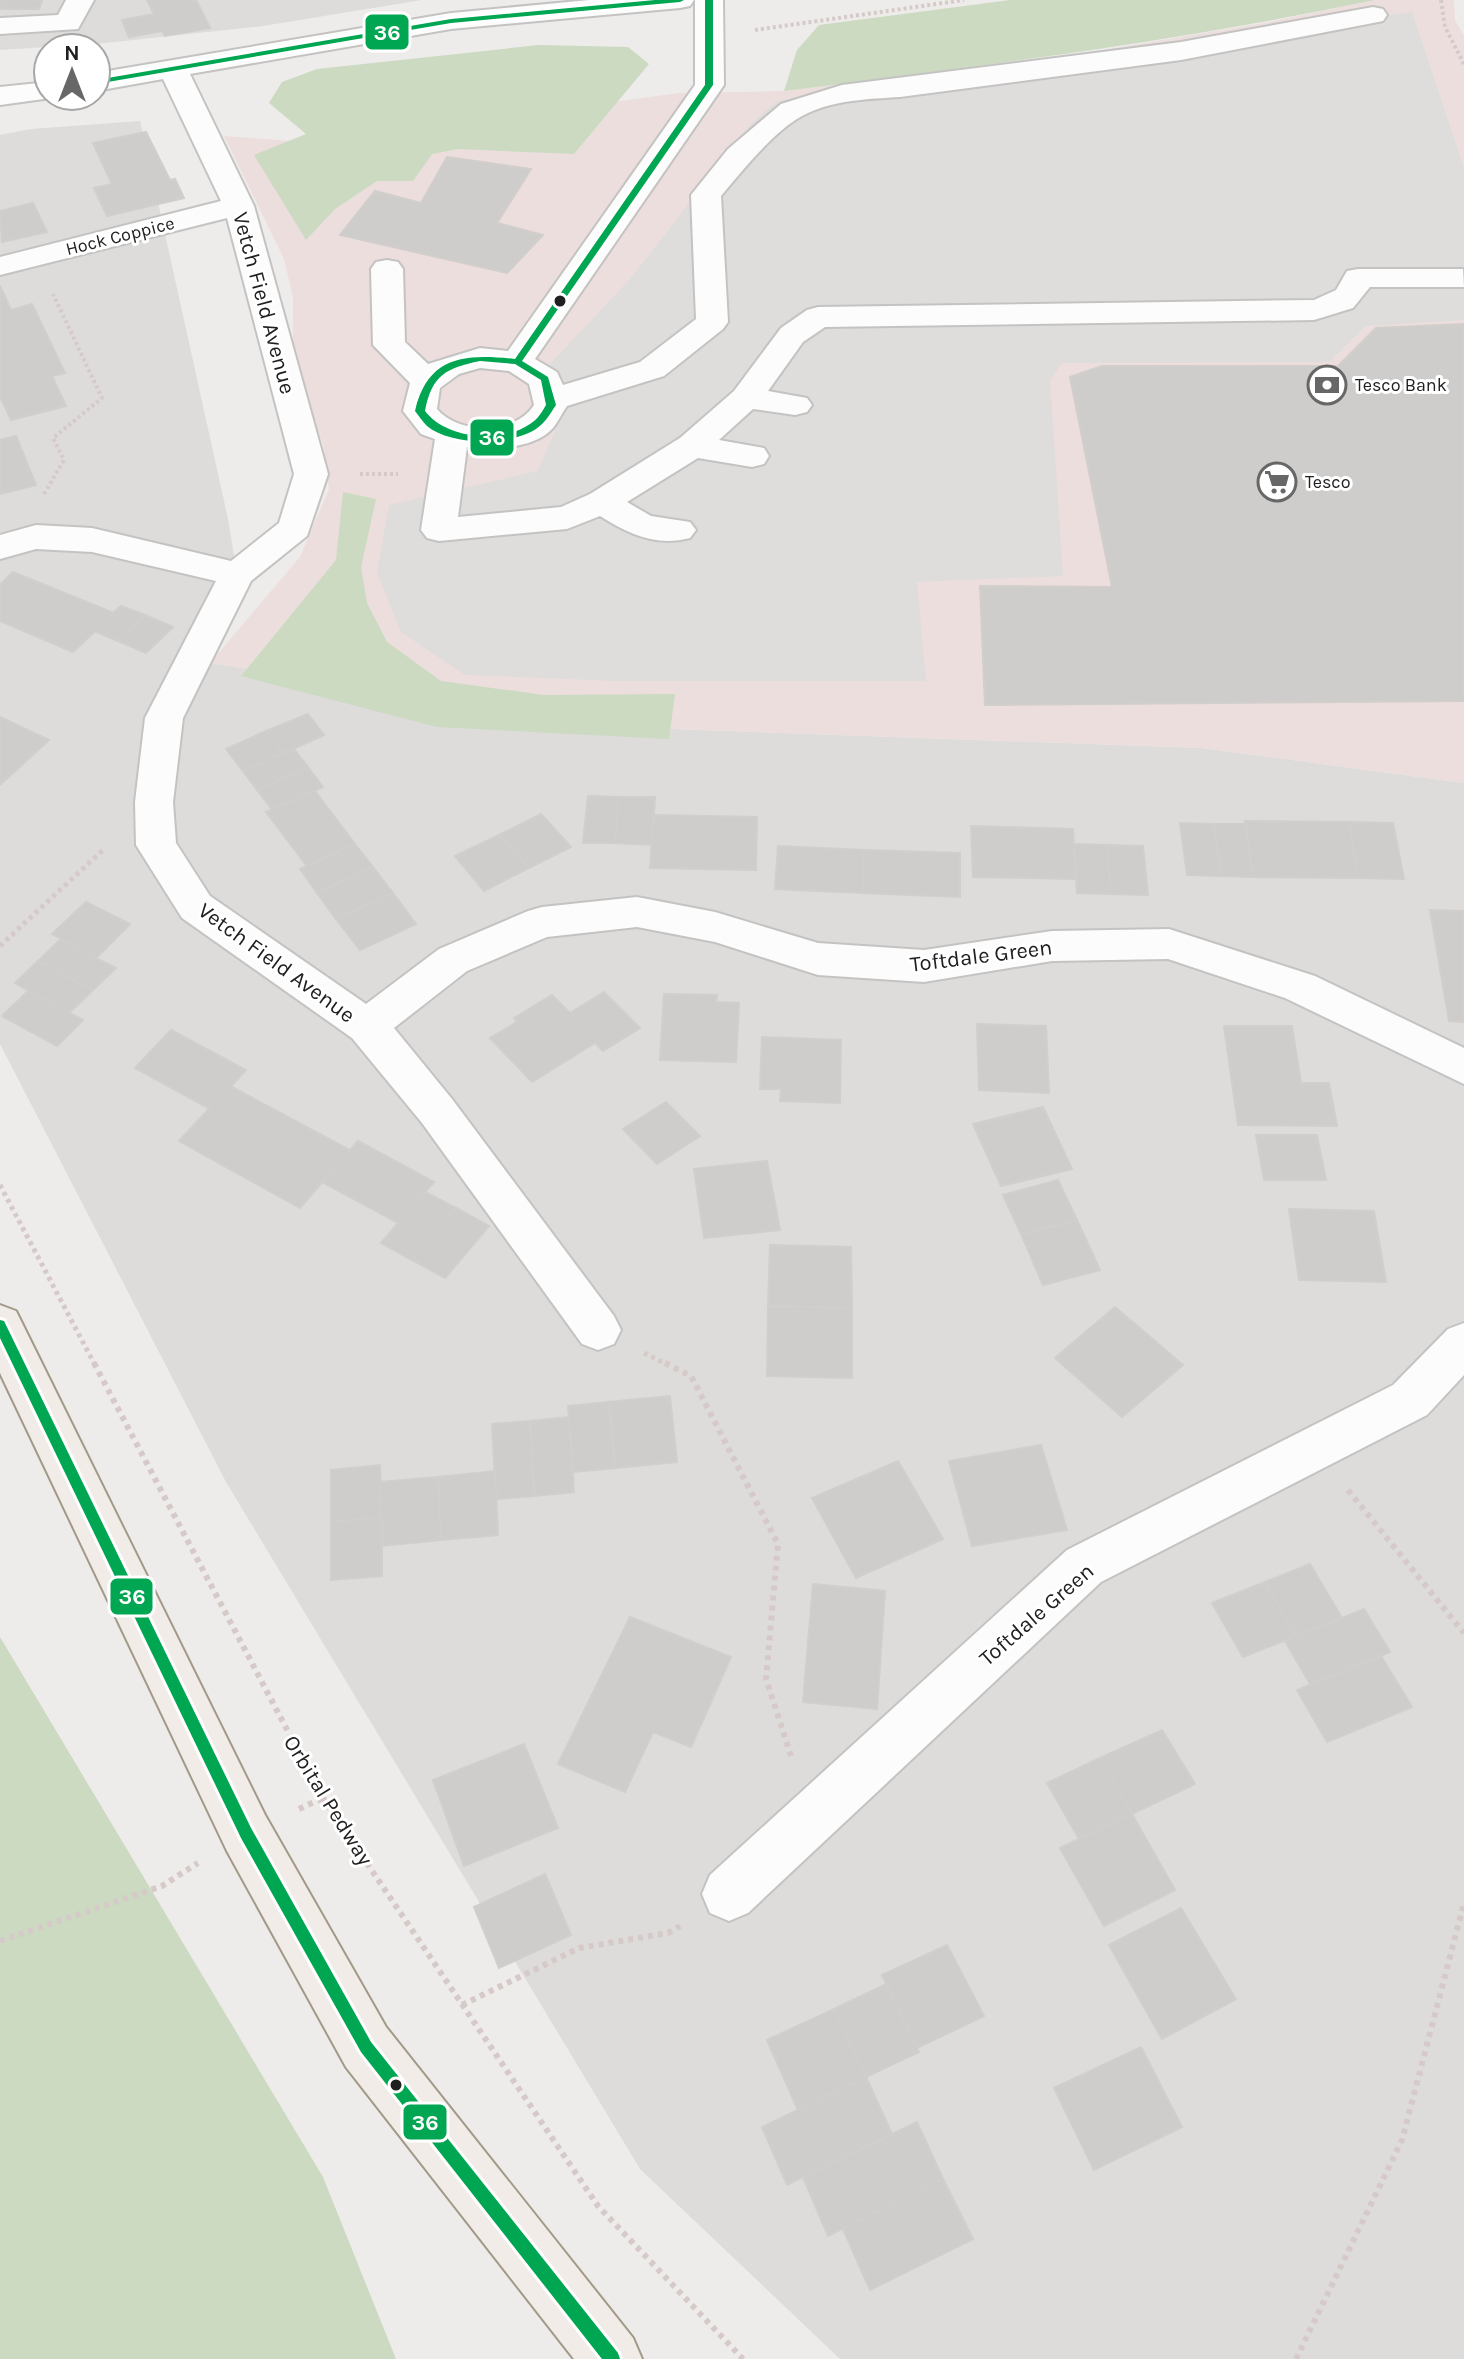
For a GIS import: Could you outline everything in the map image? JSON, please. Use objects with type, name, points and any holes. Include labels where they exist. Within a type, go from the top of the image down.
[{"type":"main road","points":[[0,1325],[246,1833],[366,2047],[612,2359]]},
{"type":"street","points":[[112,79],[451,21],[680,0]]},
{"type":"street","points":[[517,362],[709,85],[709,0]]},
{"type":"street","points":[[0,26],[68,23],[79,1]]},
{"type":"street","points":[[551,400],[652,369],[712,322],[706,195],[739,155],[791,110],[852,91],[900,88],[1181,51],[1373,15]]},
{"type":"street","name":"Vetch Field Avenue","points":[[173,69],[239,206],[311,474],[295,528],[237,574],[164,718],[154,802],[156,845],[196,907],[367,1026],[437,1111],[598,1330]]},
{"type":"street","points":[[0,96],[32,93]]},
{"type":"street","name":"Hock Coppice","points":[[0,266],[239,206]]},
{"type":"street","points":[[387,269],[389,345],[427,381]]},
{"type":"street","points":[[452,435],[439,530],[567,518],[602,502],[692,446],[746,398],[792,335],[818,317],[1314,310],[1340,305],[1354,289],[1358,278],[1463,278]]},
{"type":"street","points":[[480,358],[517,362],[545,379],[551,400],[547,412],[520,433],[480,440],[452,435],[426,420],[419,408],[420,394],[427,381],[460,362],[480,358]]},
{"type":"street","points":[[746,398],[795,405]]},
{"type":"street","points":[[692,446],[752,456]]},
{"type":"street","points":[[602,502],[643,527],[678,530]]},
{"type":"street","points":[[0,547],[36,537],[92,540],[237,574]]},
{"type":"street","name":"Toftdale Green","points":[[367,1026],[453,960],[497,941],[542,922],[637,912],[715,927],[818,959],[924,966],[1052,946],[1169,944],[1300,987],[1401,1033],[1464,1067]]},
{"type":"street","name":"Toftdale Green","points":[[729,1894],[1084,1566],[1410,1400],[1464,1343]]},
{"type":"path","points":[[825,21],[964,0]]},
{"type":"path","points":[[1441,0],[1445,27],[1464,64]]},
{"type":"path","points":[[36,257],[102,398],[53,438],[64,460],[45,489],[36,537]]},
{"type":"path","points":[[311,474],[447,474]]},
{"type":"path","points":[[0,946],[154,802]]},
{"type":"path","name":"Orbital Pedway","points":[[0,1185],[323,1798],[598,2206],[743,2359]]},
{"type":"path","points":[[598,1330],[691,1376],[778,1544],[766,1679],[812,1817]]},
{"type":"path","points":[[1315,1449],[1464,1633]]},
{"type":"path","points":[[0,1941],[162,1886],[246,1833],[323,1798]]},
{"type":"path","points":[[462,2005],[579,1948],[668,1933],[729,1894]]},
{"type":"path","points":[[1296,2359],[1402,2140],[1464,1903]]},
{"type":"shaded area","points":[[0,0],[422,0],[263,26],[112,42],[112,32],[32,32],[32,48],[0,50]]},
{"type":"shaded area","points":[[1375,0],[1454,0],[1455,20],[1464,36],[1464,783],[1202,748],[618,727],[210,663],[300,557],[329,489],[323,444],[299,388],[293,348],[293,298],[284,259],[224,136],[376,147],[546,111],[679,93],[784,91],[1085,53],[1269,22]]},
{"type":"shaded area","points":[[1412,12],[1464,168],[1464,320],[1366,326],[1329,362],[1062,363],[1050,380],[1063,576],[917,582],[926,681],[617,681],[465,675],[401,632],[377,572],[389,505],[538,471],[564,409],[550,364],[631,278],[750,125],[777,101]]},
{"type":"shaded area","points":[[140,121],[228,519],[237,574],[210,663],[618,727],[1202,748],[1464,783],[1464,2359],[840,2359],[640,2169],[226,1482],[0,1044],[0,135],[31,129]]},
{"type":"green space","points":[[1010,0],[1375,0],[1154,40],[784,91],[797,50],[819,25]]},
{"type":"green space","points":[[539,45],[628,47],[649,64],[574,154],[458,149],[432,154],[413,181],[377,181],[335,209],[306,240],[254,155],[306,134],[269,103],[282,82],[317,69]]},
{"type":"green space","points":[[343,492],[376,499],[361,567],[367,603],[387,642],[441,681],[544,695],[675,694],[669,739],[437,727],[241,676],[336,560]]},
{"type":"green space","points":[[0,1637],[323,2177],[396,2359],[0,2359]]},
{"type":"building","points":[[0,0],[42,0],[39,9],[0,9]]},
{"type":"building","points":[[147,0],[196,0],[210,28],[165,36],[162,31],[129,37],[122,20],[154,14]]},
{"type":"building","points":[[146,132],[170,180],[175,179],[184,198],[107,216],[94,188],[112,184],[93,143]]},
{"type":"building","points":[[447,157],[531,169],[497,223],[543,235],[507,273],[340,235],[375,191],[421,203]]},
{"type":"building","points":[[33,203],[47,232],[2,242],[0,211]]},
{"type":"building","points":[[0,286],[11,310],[32,304],[65,373],[52,376],[66,406],[11,420],[0,396]]},
{"type":"building","name":"Tesco","points":[[1464,324],[1464,701],[985,705],[980,586],[1112,587],[1070,377],[1102,366],[1338,366],[1376,328]]},
{"type":"building","points":[[16,436],[36,485],[0,494],[0,440]]},
{"type":"building","points":[[13,572],[114,613],[73,652],[0,621],[0,585]]},
{"type":"building","points":[[121,606],[145,615],[118,641],[94,631]]},
{"type":"building","points":[[145,615],[173,627],[146,653],[118,641]]},
{"type":"building","points":[[308,714],[324,735],[284,753],[266,731]]},
{"type":"building","points":[[0,717],[49,740],[0,785]]},
{"type":"building","points":[[266,731],[284,753],[243,771],[226,749]]},
{"type":"building","points":[[294,749],[308,767],[257,790],[243,771]]},
{"type":"building","points":[[308,767],[323,787],[272,809],[257,790]]},
{"type":"building","points":[[315,791],[355,844],[307,866],[266,812]]},
{"type":"building","points":[[588,796],[619,797],[615,843],[583,843]]},
{"type":"building","points":[[619,797],[655,797],[652,845],[615,843]]},
{"type":"building","points":[[541,814],[571,847],[529,868],[499,835]]},
{"type":"building","points":[[654,815],[757,817],[756,870],[650,868]]},
{"type":"building","points":[[1245,821],[1349,822],[1359,878],[1253,877]]},
{"type":"building","points":[[1349,822],[1393,823],[1404,879],[1359,878]]},
{"type":"building","points":[[1180,823],[1214,824],[1221,876],[1187,875]]},
{"type":"building","points":[[1214,824],[1245,824],[1253,877],[1221,876]]},
{"type":"building","points":[[971,826],[1073,829],[1076,879],[973,877]]},
{"type":"building","points":[[499,835],[529,868],[484,891],[455,856]]},
{"type":"building","points":[[355,844],[373,867],[317,893],[300,869]]},
{"type":"building","points":[[1074,844],[1107,845],[1111,894],[1077,893]]},
{"type":"building","points":[[1107,845],[1143,846],[1148,895],[1111,894]]},
{"type":"building","points":[[778,846],[864,850],[863,893],[775,889]]},
{"type":"building","points":[[864,850],[960,853],[960,897],[863,893]]},
{"type":"building","points":[[373,867],[393,893],[336,919],[317,893]]},
{"type":"building","points":[[393,893],[416,924],[360,950],[336,919]]},
{"type":"building","points":[[86,902],[130,924],[96,958],[52,934]]},
{"type":"building","points":[[1430,910],[1464,911],[1464,1022],[1449,1021]]},
{"type":"building","points":[[61,939],[116,968],[93,990],[38,961]]},
{"type":"building","points":[[38,961],[93,990],[69,1013],[15,983]]},
{"type":"building","points":[[28,991],[83,1020],[57,1046],[2,1016]]},
{"type":"building","points":[[604,992],[640,1028],[603,1051],[595,1043],[532,1082],[490,1038],[517,1022],[514,1018],[552,995],[570,1013]]},
{"type":"building","points":[[664,994],[717,995],[716,1002],[739,1003],[736,1062],[660,1060]]},
{"type":"building","points":[[977,1024],[1046,1026],[1049,1093],[979,1090]]},
{"type":"building","points":[[1224,1026],[1292,1026],[1301,1083],[1329,1083],[1337,1126],[1238,1125]]},
{"type":"building","points":[[171,1030],[246,1070],[210,1109],[135,1068]]},
{"type":"building","points":[[762,1037],[841,1040],[840,1103],[780,1101],[781,1089],[760,1089]]},
{"type":"building","points":[[230,1086],[350,1150],[300,1208],[179,1141]]},
{"type":"building","points":[[666,1102],[700,1136],[657,1164],[623,1129]]},
{"type":"building","points":[[1043,1107],[1072,1169],[1001,1186],[973,1124]]},
{"type":"building","points":[[1256,1135],[1317,1135],[1326,1180],[1264,1180]]},
{"type":"building","points":[[358,1141],[434,1182],[398,1223],[322,1182]]},
{"type":"building","points":[[767,1161],[780,1230],[704,1238],[694,1169]]},
{"type":"building","points":[[1058,1180],[1077,1220],[1021,1234],[1003,1195]]},
{"type":"building","points":[[425,1192],[456,1208],[412,1260],[381,1243]]},
{"type":"building","points":[[456,1208],[489,1226],[445,1278],[412,1260]]},
{"type":"building","points":[[1289,1209],[1374,1211],[1386,1282],[1299,1280]]},
{"type":"building","points":[[1077,1220],[1100,1270],[1043,1285],[1021,1234]]},
{"type":"building","points":[[770,1245],[851,1247],[852,1308],[768,1306]]},
{"type":"building","points":[[768,1306],[852,1308],[852,1378],[767,1376]]},
{"type":"building","points":[[1115,1307],[1183,1365],[1122,1417],[1055,1358]]},
{"type":"building","points":[[670,1396],[677,1462],[615,1468],[609,1402]]},
{"type":"building","points":[[609,1402],[615,1468],[573,1472],[568,1406]]},
{"type":"building","points":[[569,1417],[574,1492],[534,1496],[530,1421]]},
{"type":"building","points":[[530,1421],[534,1496],[496,1499],[492,1424]]},
{"type":"building","points":[[1041,1445],[1067,1530],[972,1546],[949,1461]]},
{"type":"building","points":[[898,1461],[943,1539],[856,1578],[812,1498]]},
{"type":"building","points":[[380,1465],[382,1517],[331,1522],[331,1470]]},
{"type":"building","points":[[495,1471],[498,1535],[441,1540],[438,1477]]},
{"type":"building","points":[[438,1477],[441,1540],[382,1546],[380,1482]]},
{"type":"building","points":[[382,1517],[382,1576],[331,1580],[331,1522]]},
{"type":"building","points":[[1310,1564],[1342,1618],[1296,1636],[1265,1582]]},
{"type":"building","points":[[1265,1582],[1296,1636],[1243,1657],[1212,1603]]},
{"type":"building","points":[[813,1584],[885,1591],[877,1709],[803,1702]]},
{"type":"building","points":[[1364,1609],[1390,1652],[1310,1684],[1285,1641]]},
{"type":"building","points":[[630,1617],[731,1657],[691,1747],[653,1732],[625,1792],[558,1764]]},
{"type":"building","points":[[1381,1656],[1412,1707],[1327,1742],[1297,1690]]},
{"type":"building","points":[[1162,1730],[1195,1784],[1132,1814],[1100,1758]]},
{"type":"building","points":[[524,1744],[558,1828],[464,1866],[433,1780]]},
{"type":"building","points":[[1100,1758],[1132,1814],[1079,1839],[1047,1783]]},
{"type":"building","points":[[1132,1814],[1175,1890],[1104,1926],[1060,1848]]},
{"type":"building","points":[[545,1874],[571,1935],[499,1968],[474,1907]]},
{"type":"building","points":[[1181,1908],[1236,1999],[1162,2039],[1109,1945]]},
{"type":"building","points":[[947,1945],[984,2016],[917,2048],[882,1975]]},
{"type":"building","points":[[886,1984],[919,2052],[866,2077],[834,2009]]},
{"type":"building","points":[[834,2009],[866,2077],[798,2110],[767,2040]]},
{"type":"building","points":[[1141,2047],[1182,2127],[1094,2170],[1054,2088]]},
{"type":"building","points":[[866,2077],[892,2134],[787,2185],[762,2127]]},
{"type":"building","points":[[917,2122],[943,2179],[828,2236],[803,2177]]},
{"type":"building","points":[[943,2179],[973,2239],[870,2290],[843,2229]]},
{"type":"transit line","name":"36","points":[[112,79],[451,21],[680,0]]},
{"type":"transit line","name":"36","points":[[517,362],[709,85],[709,0]]},
{"type":"transit line","name":"36","points":[[480,358],[517,362],[545,379],[551,405],[540,421],[518,433],[487,438],[455,435],[428,422],[420,411],[432,379],[456,364],[480,358]]},
{"type":"transit line","name":"36","points":[[0,1325],[246,1833],[366,2047],[612,2359]]},
{"type":"place","name":"Tesco Bank","points":[[1327,385]]},
{"type":"place","name":"Tesco","points":[[1277,482]]}]
